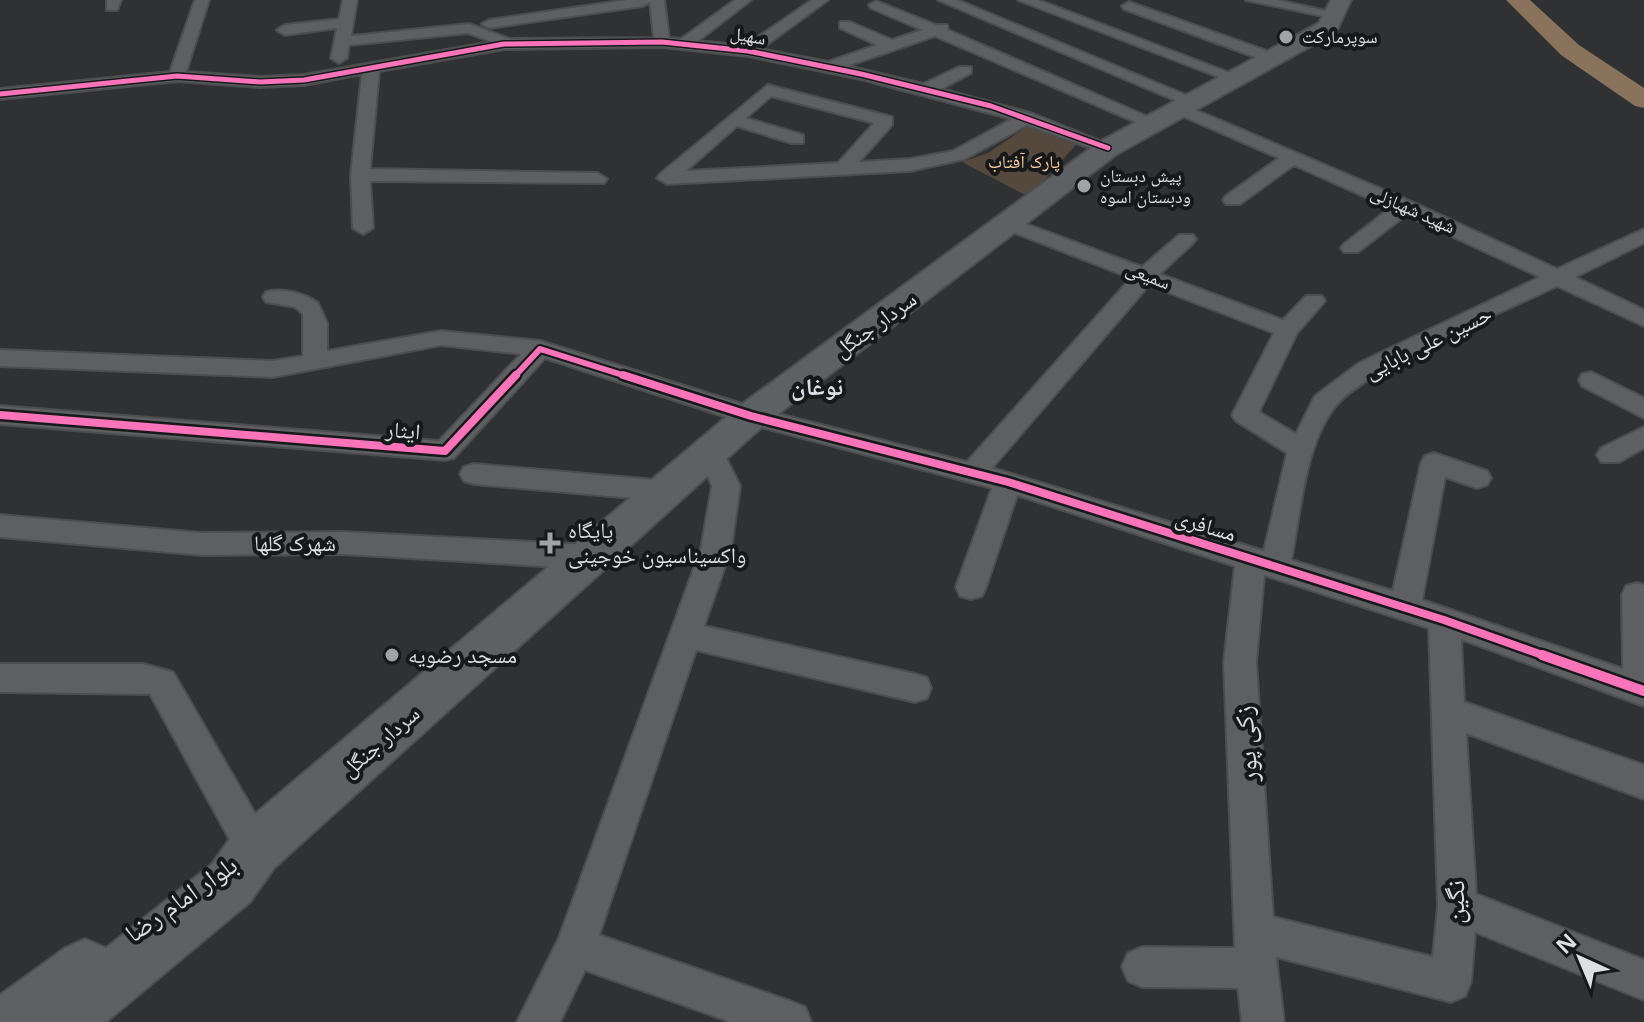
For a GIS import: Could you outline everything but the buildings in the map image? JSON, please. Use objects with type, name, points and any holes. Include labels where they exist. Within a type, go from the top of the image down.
[{"type":"main road","name":"سردار جنگل","points":[[255,849],[751,416],[1108,148],[1328,27],[1338,4]]},
{"type":"main road","name":"بلوار امام رضا","points":[[13,1022],[217,868],[255,849]]},
{"type":"main road","name":"بلوار امام رضا","points":[[60,1022],[231,883],[255,849]]},
{"type":"street","points":[[177,76],[202,0]]},
{"type":"street","points":[[336,74],[350,0],[361,0]]},
{"type":"street","points":[[685,44],[744,0]]},
{"type":"street","points":[[748,51],[821,0]]},
{"type":"street","points":[[945,0],[1174,110]]},
{"type":"street","points":[[830,68],[1018,0]]},
{"type":"street","points":[[1025,0],[1235,78]]},
{"type":"street","points":[[1253,0],[1338,4]]},
{"type":"street","points":[[876,5],[935,30],[1174,110]]},
{"type":"street","points":[[1129,6],[1272,58]]},
{"type":"street","points":[[489,24],[642,15],[662,42]]},
{"type":"street","name":"سهیل","points":[[0,94],[177,76],[260,82],[336,74],[463,49],[516,43],[642,15],[662,42],[748,51],[925,90],[1027,118],[1108,148]]},
{"type":"street","points":[[1188,28],[1217,16]]},
{"type":"street","points":[[285,30],[346,23]]},
{"type":"street","points":[[845,25],[889,45]]},
{"type":"street","points":[[342,41],[469,28],[492,38],[516,43]]},
{"type":"street","points":[[363,228],[360,175],[371,68]]},
{"type":"street","points":[[925,90],[965,70]]},
{"type":"street","points":[[844,168],[886,121],[768,90],[667,178],[910,165],[959,155],[1027,118]]},
{"type":"street","name":"شهید شهبازلی","points":[[1174,110],[1405,206],[1561,277],[1644,319]]},
{"type":"street","points":[[735,120],[797,139]]},
{"type":"street","points":[[1233,200],[1293,157]]},
{"type":"street","points":[[360,175],[597,179]]},
{"type":"street","points":[[1351,248],[1405,206]]},
{"type":"street","name":"سمیعی","points":[[1007,223],[1287,330]]},
{"type":"street","name":"حسین علی بابایی","points":[[1263,561],[1301,449],[1324,402],[1368,369],[1644,235]]},
{"type":"street","points":[[973,472],[1146,275],[1186,239]]},
{"type":"street","points":[[274,297],[303,299],[311,306],[315,316],[315,362]]},
{"type":"street","points":[[1301,449],[1245,415],[1287,330],[1314,301]]},
{"type":"street","points":[[0,358],[273,369],[441,338],[540,349],[751,416]]},
{"type":"street","name":"ایثار","points":[[0,415],[445,451],[540,349]]},
{"type":"street","points":[[1591,380],[1644,409]]},
{"type":"street","name":"مسافری","points":[[751,416],[1008,482],[1405,607],[1642,690]]},
{"type":"street","points":[[1610,455],[1644,436]]},
{"type":"street","points":[[538,1022],[575,947],[683,634],[716,549],[726,486],[711,453]]},
{"type":"street","points":[[1405,607],[1434,463],[1477,478]]},
{"type":"street","points":[[474,474],[667,491]]},
{"type":"street","points":[[971,587],[1008,482]]},
{"type":"street","name":"شهرک گلها","points":[[0,526],[202,544],[343,543],[591,557]]},
{"type":"street","name":"زکی پور","points":[[1263,561],[1240,662],[1263,1022]]},
{"type":"street","points":[[1637,595],[1642,690]]},
{"type":"street","name":"نگین","points":[[1256,950],[1451,982],[1457,906],[1444,620]]},
{"type":"street","points":[[683,634],[915,688]]},
{"type":"street","points":[[0,678],[143,678],[161,682],[255,849]]},
{"type":"street","points":[[1449,712],[1644,782]]},
{"type":"street","points":[[1457,906],[1644,980]]},
{"type":"street","points":[[575,947],[790,1022]]},
{"type":"street","points":[[1142,967],[1256,950]]},
{"type":"green space","name":"پارک آفتاب","points":[[1031,124],[1082,138],[1029,197],[962,162],[988,153]]},
{"type":"waterway","points":[[1517,0],[1570,50],[1644,100]]},
{"type":"cycle path","points":[[0,94],[177,76],[260,82],[304,80],[504,44],[662,42],[748,51],[861,74],[991,106],[1108,148]]},
{"type":"cycle path","points":[[0,415],[445,451],[540,349],[751,416],[1008,482],[1444,620],[1644,691]]},
{"type":"place","name":"سوپرمارکت","points":[[1286,37]]},
{"type":"place","name":"پیش دبستان ودبستان اسوه","points":[[1084,186]]},
{"type":"place","name":"پایگاه واکسیناسیون خوجینی","points":[[550,543]]},
{"type":"place","name":"مسجد رضویه","points":[[392,655]]},
{"type":"district","name":"نوغان","points":[[817,387]]}]
